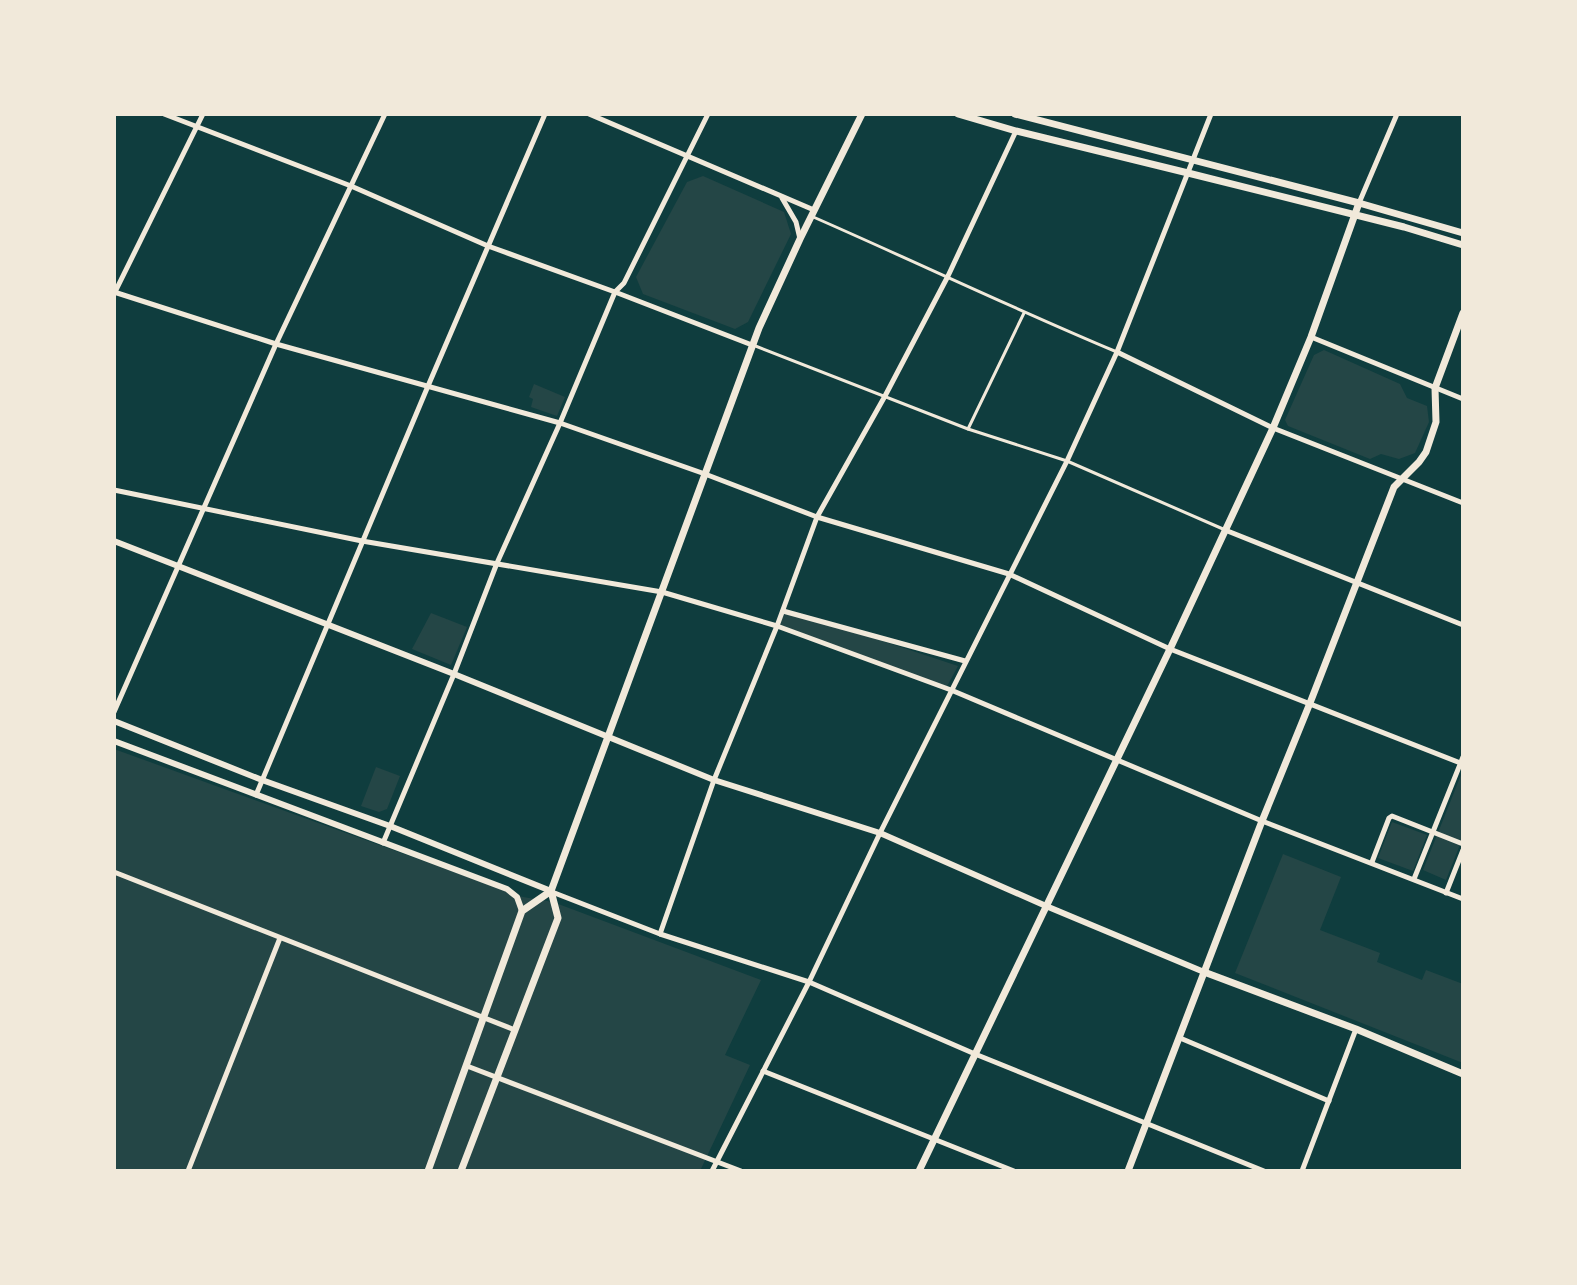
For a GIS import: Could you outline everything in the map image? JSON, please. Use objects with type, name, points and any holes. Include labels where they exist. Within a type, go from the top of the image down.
[{"type":"main road","points":[[461,1171],[558,918],[551,891],[753,345],[800,239],[862,114]]},
{"type":"main road","points":[[958,114],[1404,227],[1463,245]]},
{"type":"main road","points":[[1016,131],[1020,115],[1463,233]]},
{"type":"main road","points":[[919,1171],[1273,428],[1311,337],[1359,203]]},
{"type":"main road","points":[[1128,1171],[1394,487],[1422,457],[1435,426],[1435,388],[1463,313]]},
{"type":"main road","points":[[428,1171],[522,911],[551,891]]},
{"type":"main road","points":[[1204,972],[1356,1029],[1463,1074]]},
{"type":"street","points":[[164,114],[351,186],[488,246],[968,429],[1067,461],[1225,530],[1463,625]]},
{"type":"street","points":[[203,114],[114,293],[276,344],[560,423],[817,517],[1009,574],[1170,649],[1462,761],[1414,879]]},
{"type":"street","points":[[114,712],[276,344],[385,114]]},
{"type":"street","points":[[256,795],[545,114]]},
{"type":"street","points":[[589,114],[781,197],[1024,313],[1117,352],[1273,428],[1463,503]]},
{"type":"street","points":[[383,843],[497,563],[615,292],[624,283],[708,114]]},
{"type":"street","points":[[712,1171],[1067,461],[1117,352],[1211,114]]},
{"type":"street","points":[[1359,203],[1397,114]]},
{"type":"street","points":[[660,934],[714,780],[783,611],[817,517],[948,276],[1016,131]]},
{"type":"street","points":[[781,197],[796,222],[800,239]]},
{"type":"street","points":[[968,429],[1024,313]]},
{"type":"street","points":[[1311,337],[1463,399]]},
{"type":"street","points":[[114,490],[362,541],[662,592],[777,626],[951,690],[1262,821],[1463,899]]},
{"type":"street","points":[[114,541],[714,780],[880,833],[1204,972]]},
{"type":"street","points":[[783,611],[965,661]]},
{"type":"street","points":[[114,721],[262,780],[390,826],[660,934],[809,982],[975,1054],[1264,1171]]},
{"type":"street","points":[[114,741],[507,889],[520,901],[522,911]]},
{"type":"street","points":[[1372,862],[1392,816],[1433,832],[1463,847],[1446,893]]},
{"type":"street","points":[[114,872],[515,1030]]},
{"type":"street","points":[[188,1171],[280,938]]},
{"type":"street","points":[[1302,1171],[1356,1029]]},
{"type":"street","points":[[1180,1038],[1329,1101]]},
{"type":"street","points":[[467,1066],[741,1171]]},
{"type":"street","points":[[763,1071],[1014,1171]]},
{"type":"shaded area","points":[[703,176],[784,212],[791,234],[748,322],[735,329],[643,294],[636,277],[687,182]]},
{"type":"shaded area","points":[[1324,350],[1400,384],[1407,398],[1427,406],[1429,422],[1415,453],[1399,459],[1381,454],[1370,459],[1288,426],[1285,420],[1314,355]]},
{"type":"shaded area","points":[[534,384],[565,397],[557,416],[531,407],[533,399],[529,397]]},
{"type":"shaded area","points":[[786,609],[958,666],[945,690],[779,624]]},
{"type":"shaded area","points":[[431,613],[467,627],[451,665],[412,649]]},
{"type":"shaded area","points":[[114,749],[523,897],[553,902],[761,980],[725,1055],[750,1065],[700,1171],[114,1171]]},
{"type":"shaded area","points":[[376,767],[400,776],[387,809],[379,812],[361,806]]},
{"type":"shaded area","points":[[1463,770],[1463,837],[1446,880],[1423,870]]},
{"type":"shaded area","points":[[1392,822],[1427,835],[1413,871],[1378,858]]},
{"type":"shaded area","points":[[1283,854],[1341,877],[1320,930],[1380,953],[1377,962],[1422,980],[1426,970],[1463,984],[1463,1063],[1235,973]]}]
